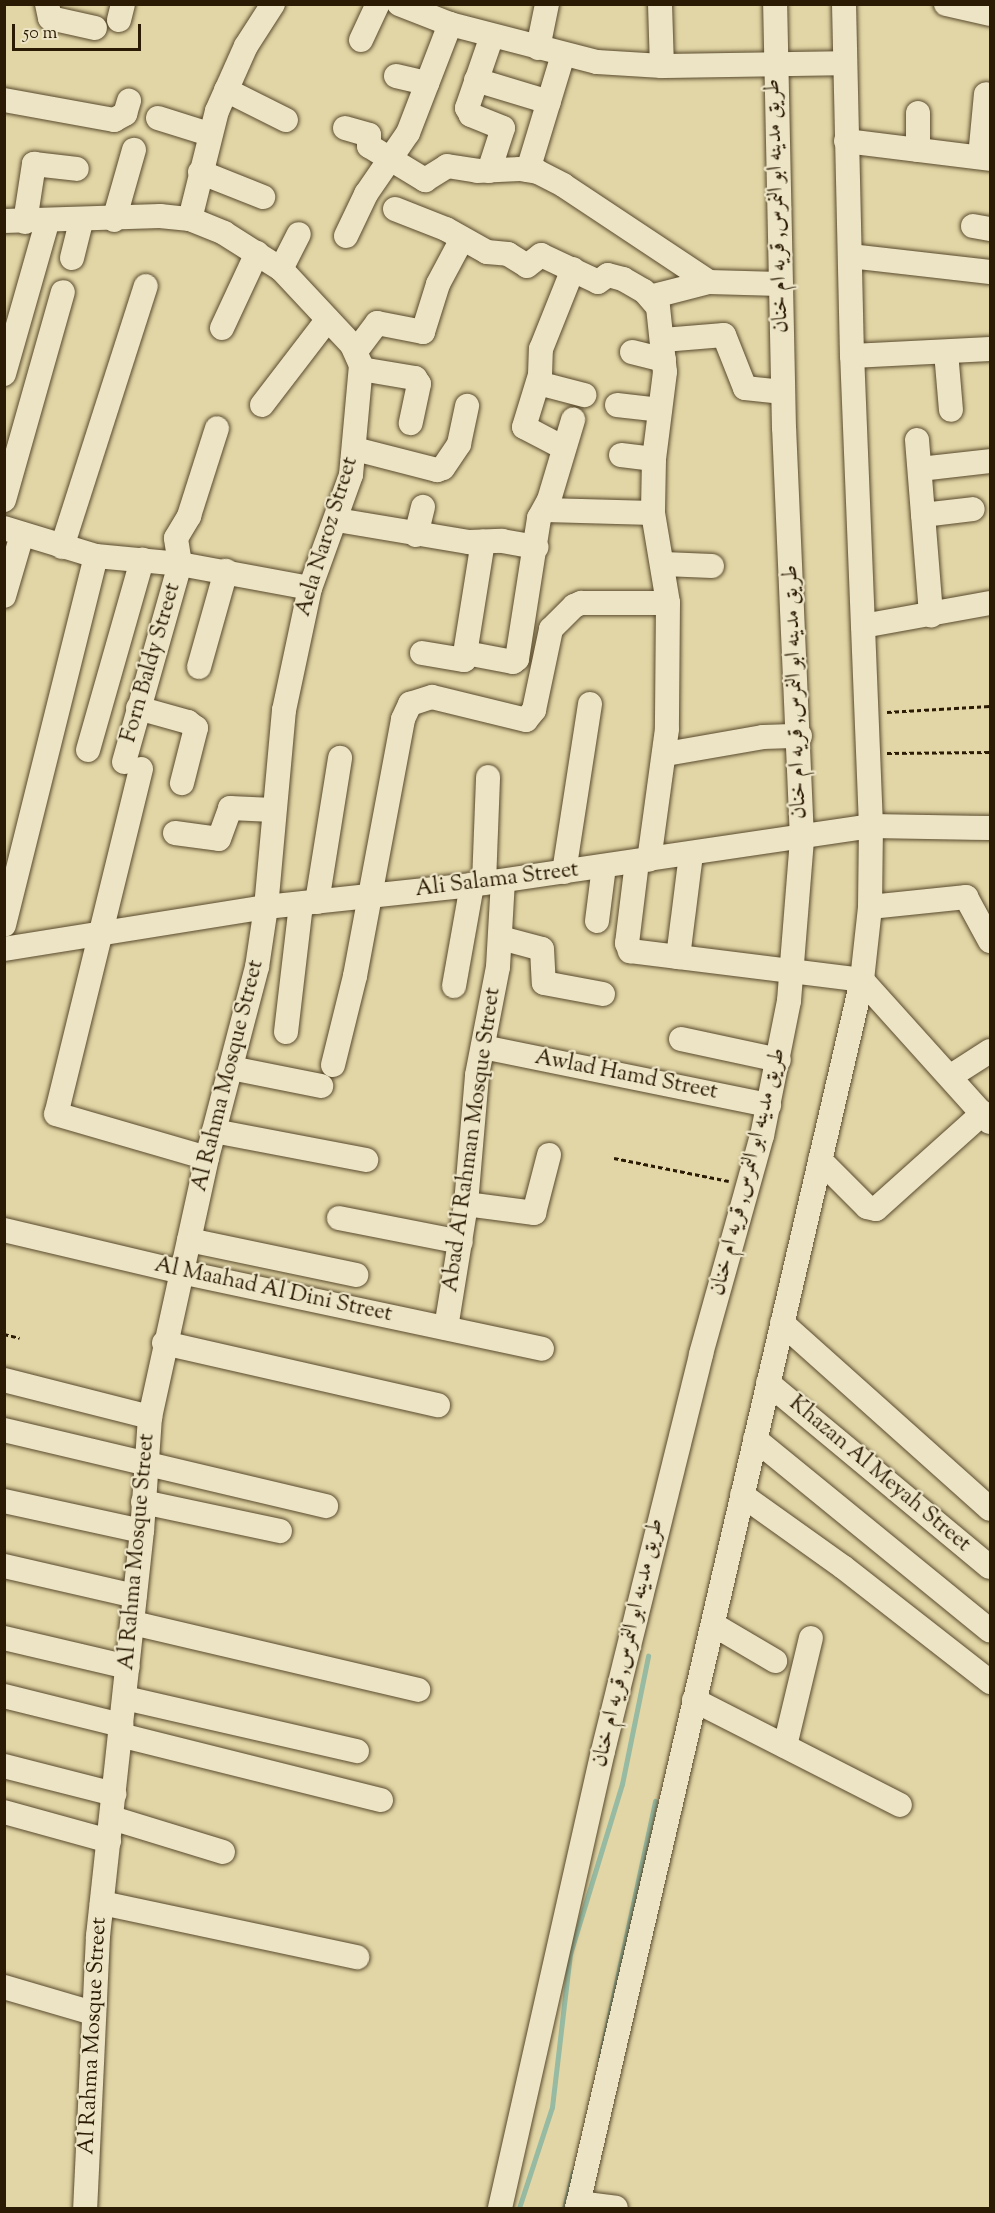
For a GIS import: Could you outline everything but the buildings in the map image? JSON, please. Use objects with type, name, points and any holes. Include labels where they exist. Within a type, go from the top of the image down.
[{"type":"street","points":[[47,4],[50,18],[95,28]]},
{"type":"street","points":[[190,219],[209,134],[225,90],[258,24],[273,4]]},
{"type":"street","points":[[361,40],[378,4]]},
{"type":"street","points":[[399,4],[450,24],[597,62],[662,66],[844,63]]},
{"type":"street","points":[[538,48],[547,4]]},
{"type":"street","points":[[660,4],[662,66]]},
{"type":"street","name":"طريق مدينه ابو النمرس, قريه ام خنان","points":[[500,2208],[650,1553],[769,1105],[779,1060],[792,972],[802,838],[800,736],[783,392],[774,64],[775,4]]},
{"type":"street","points":[[616,2208],[578,2206],[862,980],[870,906],[871,826],[852,356],[844,4]]},
{"type":"street","points":[[946,4],[990,14]]},
{"type":"street","points":[[346,236],[366,194],[408,133],[450,24]]},
{"type":"street","points":[[489,171],[503,128],[468,112],[476,80],[492,36]]},
{"type":"street","points":[[528,170],[563,55]]},
{"type":"street","points":[[396,76],[427,83]]},
{"type":"street","points":[[476,80],[549,102]]},
{"type":"street","points":[[225,90],[286,120]]},
{"type":"street","points":[[846,141],[985,158],[986,94]]},
{"type":"street","points":[[4,100],[114,120],[125,114],[129,101]]},
{"type":"street","points":[[918,113],[918,150]]},
{"type":"street","points":[[158,118],[209,134]]},
{"type":"street","points":[[345,128],[369,135],[369,146],[425,180],[443,166],[489,171],[528,170],[563,185],[709,282]]},
{"type":"street","points":[[114,220],[134,150]]},
{"type":"street","points":[[4,374],[34,164],[77,169]]},
{"type":"street","points":[[200,172],[263,197]]},
{"type":"street","points":[[395,209],[491,253],[508,254],[527,266],[541,255],[598,282],[608,275],[623,279],[650,297],[660,313],[664,350],[654,459],[653,513],[664,564],[668,603],[666,754],[643,861],[628,947],[635,952],[862,980],[987,1117],[876,1209],[867,1207],[820,1160]]},
{"type":"street","points":[[25,222],[114,220],[160,216],[190,219],[281,269],[328,319],[359,360],[415,378],[419,384],[411,423]]},
{"type":"street","points":[[72,258],[81,221]]},
{"type":"street","points":[[281,269],[299,234]]},
{"type":"street","points":[[359,360],[377,323],[422,333],[438,284],[462,239]]},
{"type":"street","points":[[222,328],[257,254]]},
{"type":"street","points":[[850,256],[990,272]]},
{"type":"street","points":[[564,448],[524,427],[538,383],[541,350],[573,269]]},
{"type":"street","points":[[650,297],[709,282],[780,284]]},
{"type":"street","points":[[62,547],[146,286]]},
{"type":"street","points":[[4,500],[63,292]]},
{"type":"street","points":[[262,405],[328,319]]},
{"type":"street","points":[[632,352],[664,350],[724,335],[745,388],[783,392]]},
{"type":"street","points":[[852,356],[990,349]]},
{"type":"street","points":[[946,352],[951,410]]},
{"type":"street","name":"Aela Naroz Street","points":[[266,907],[273,810],[284,710],[310,588],[337,520],[355,449],[359,360]]},
{"type":"street","points":[[538,383],[584,395]]},
{"type":"street","points":[[617,405],[660,410]]},
{"type":"street","points":[[355,449],[437,470],[443,468],[459,444],[467,406]]},
{"type":"street","points":[[466,653],[513,662],[517,659],[539,518],[545,510],[573,420]]},
{"type":"street","points":[[180,564],[176,538],[189,516],[217,428]]},
{"type":"street","points":[[918,440],[931,615]]},
{"type":"street","points":[[621,454],[654,459]]},
{"type":"street","points":[[920,469],[990,461]]},
{"type":"street","points":[[416,535],[423,507]]},
{"type":"street","points":[[923,515],[973,508]]},
{"type":"street","points":[[545,510],[653,513]]},
{"type":"street","points":[[337,520],[416,535],[536,547]]},
{"type":"street","points":[[4,596],[13,532],[96,556],[180,564],[310,588]]},
{"type":"street","points":[[422,653],[462,662],[466,653],[483,542]]},
{"type":"street","points":[[4,925],[96,556]]},
{"type":"street","points":[[88,750],[142,560]]},
{"type":"street","name":"Forn Baldy Street","points":[[180,564],[138,708],[132,766],[100,935],[56,1114],[207,1158]]},
{"type":"street","points":[[664,564],[712,566]]},
{"type":"street","points":[[200,667],[226,571]]},
{"type":"street","points":[[333,1065],[370,896],[403,719],[410,704],[432,697],[526,720],[534,710],[551,629],[574,606],[581,603],[668,603]]},
{"type":"street","points":[[864,626],[990,603]]},
{"type":"street","points":[[564,872],[590,704]]},
{"type":"street","points":[[138,708],[188,722],[196,728],[182,783]]},
{"type":"street","points":[[666,754],[763,737],[800,736]]},
{"type":"street","points":[[286,1032],[309,903],[340,758]]},
{"type":"street","points":[[454,986],[486,883],[489,777]]},
{"type":"street","points":[[175,833],[219,839],[230,808],[273,810]]},
{"type":"street","name":"Ali Salama Street","points":[[4,949],[266,907],[486,883],[871,826],[990,828]]},
{"type":"street","points":[[678,957],[691,854]]},
{"type":"street","points":[[597,921],[604,866]]},
{"type":"street","name":"Abad Al Rahman Mosque Street","points":[[446,1328],[466,1204],[474,1103],[501,938],[486,883]]},
{"type":"street","points":[[870,906],[966,897],[990,941]]},
{"type":"street","name":"Al Rahma Mosque Street","points":[[85,2208],[93,2013],[102,1903],[142,1532],[150,1417],[164,1343],[207,1158],[246,1017],[266,907]]},
{"type":"street","points":[[501,938],[542,949],[544,983],[603,994]]},
{"type":"street","points":[[681,1040],[779,1060]]},
{"type":"street","name":"Awlad Hamd Street","points":[[483,1047],[769,1105]]},
{"type":"street","points":[[951,1076],[989,1054]]},
{"type":"street","points":[[231,1068],[321,1086]]},
{"type":"street","points":[[214,1131],[366,1160]]},
{"type":"street","points":[[466,1204],[534,1213],[549,1155]]},
{"type":"street","points":[[339,1218],[461,1242]]},
{"type":"street","name":"Al Maahad Al Dini Street","points":[[4,1230],[181,1272],[542,1349]]},
{"type":"street","points":[[189,1240],[356,1275]]},
{"type":"street","points":[[782,1323],[990,1509]]},
{"type":"street","points":[[164,1343],[438,1405]]},
{"type":"street","points":[[4,1380],[150,1417]]},
{"type":"street","name":"Khazan Al Meyah Street","points":[[768,1383],[990,1567]]},
{"type":"street","points":[[4,1430],[326,1506]]},
{"type":"street","points":[[755,1439],[990,1630]]},
{"type":"street","points":[[742,1495],[843,1567],[990,1682]]},
{"type":"street","points":[[4,1501],[142,1532]]},
{"type":"street","points":[[143,1502],[280,1531]]},
{"type":"street","points":[[4,1566],[135,1596]]},
{"type":"street","points":[[133,1623],[418,1690]]},
{"type":"street","points":[[714,1625],[775,1661]]},
{"type":"street","points":[[4,1638],[128,1667]]},
{"type":"street","points":[[785,1746],[812,1638]]},
{"type":"street","points":[[4,1696],[120,1730],[381,1800]]},
{"type":"street","points":[[125,1698],[357,1751]]},
{"type":"street","points":[[694,1700],[900,1805]]},
{"type":"street","points":[[4,1766],[112,1818],[223,1852]]},
{"type":"street","points":[[4,1812],[112,1818]]},
{"type":"street","points":[[102,1903],[357,1957]]},
{"type":"street","points":[[4,1987],[93,2013]]},
{"type":"path","points":[[867,714],[990,706]]},
{"type":"path","points":[[868,754],[990,752]]},
{"type":"path","points":[[614,1158],[748,1185]]},
{"type":"path","points":[[4,1334],[20,1338]]},
{"type":"waterway","points":[[519,2208],[552,2107],[570,1954],[622,1784],[648,1656]]},
{"type":"waterway","points":[[600,2058],[655,1801]]},
{"type":"waterway","points":[[564,2208],[573,2172]]}]
